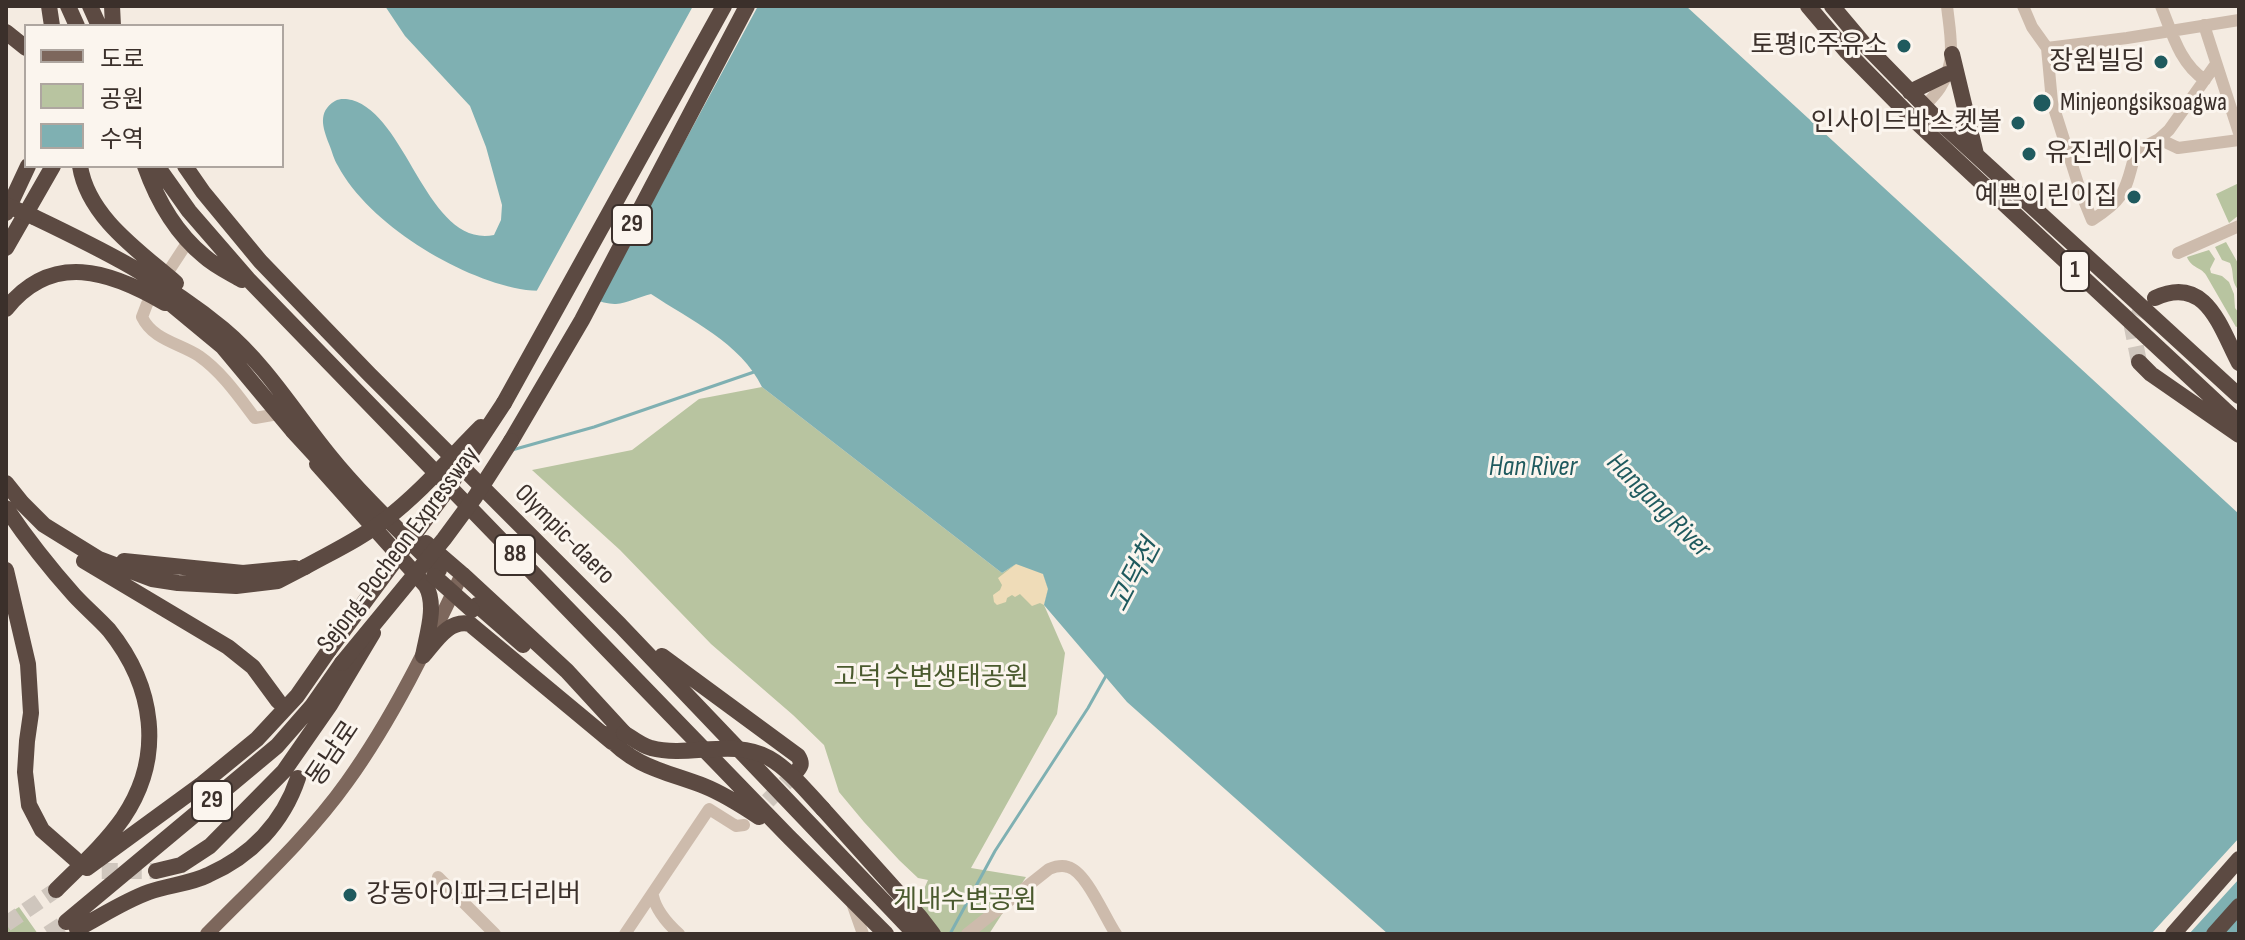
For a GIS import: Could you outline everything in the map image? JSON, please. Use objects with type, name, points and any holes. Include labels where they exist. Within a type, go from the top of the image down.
[{"type":"highway","name":"Sejong-Pocheon Expressway","points":[[6,508],[50,567],[125,651],[138,674],[150,729],[144,768],[123,817],[56,890],[122,844],[257,739],[297,696],[442,497],[504,403],[724,6]]},
{"type":"highway","name":"Sejong-Pocheon Expressway","points":[[298,778],[284,812],[244,854],[207,876],[147,893],[71,926],[277,746],[346,667],[391,601],[475,497],[582,320],[747,6]]},
{"type":"highway","name":"1","points":[[1808,6],[1847,52],[1918,113],[2239,423]]},
{"type":"highway","name":"1","points":[[1832,6],[1910,92],[1918,113],[1976,155],[2239,396]]},
{"type":"highway","points":[[6,32],[24,46]]},
{"type":"highway","points":[[1952,54],[1976,155]]},
{"type":"highway","points":[[1910,92],[1947,74]]},
{"type":"highway","points":[[27,168],[6,214],[32,221],[132,265],[223,329]]},
{"type":"highway","points":[[6,248],[52,168]]},
{"type":"highway","points":[[81,168],[86,187],[104,217],[255,360],[327,477],[426,586],[431,599],[423,656]]},
{"type":"highway","points":[[146,168],[152,188],[178,229],[205,257],[259,290]]},
{"type":"highway","name":"Olympic-daero","points":[[158,168],[189,211],[259,290],[886,934]]},
{"type":"highway","name":"Olympic-daero","points":[[186,168],[271,273],[916,927]]},
{"type":"highway","points":[[6,205],[117,266],[200,326],[222,346],[278,414],[297,424],[352,468],[400,521],[567,671],[618,738]]},
{"type":"highway","points":[[6,309],[34,282],[62,272],[91,272],[118,278],[176,308]]},
{"type":"highway","points":[[2155,298],[2174,291],[2199,297],[2214,313],[2239,363]]},
{"type":"highway","points":[[2139,362],[2151,374],[2239,435]]},
{"type":"highway","points":[[44,525],[99,559],[152,579],[236,586],[278,581],[384,521],[413,496],[504,403]]},
{"type":"highway","points":[[297,424],[436,573],[652,769],[729,796],[787,835]]},
{"type":"highway","points":[[6,483],[22,503],[76,555],[228,647],[253,667],[278,701]]},
{"type":"highway","points":[[6,570],[28,664],[31,713],[25,772],[29,805],[42,830],[75,859]]},
{"type":"highway","points":[[6,608],[24,640]]},
{"type":"highway","points":[[423,656],[450,627],[463,622],[470,624],[597,731],[648,748],[667,751],[749,751],[768,758],[787,772],[823,809],[916,927],[933,934]]},
{"type":"highway","points":[[620,625],[794,752],[801,761],[794,774]]},
{"type":"highway","points":[[156,871],[181,865],[196,857],[255,803],[284,771],[330,705],[346,667]]},
{"type":"highway","points":[[2173,934],[2239,859]]},
{"type":"highway","points":[[2214,934],[2239,906]]},
{"type":"main road","name":"동남로","points":[[207,934],[308,830],[346,783],[423,656],[462,574]]},
{"type":"street","points":[[1918,113],[1940,88],[1947,74],[1952,54],[1947,6]]},
{"type":"street","points":[[2023,6],[2032,27],[2047,48],[2052,102],[2092,220],[2120,197],[2131,174],[2136,151],[2159,139],[2173,125],[2216,64]]},
{"type":"street","points":[[2161,6],[2190,68],[2205,80]]},
{"type":"street","points":[[2047,48],[2239,20]]},
{"type":"street","points":[[2204,25],[2239,133]]},
{"type":"street","points":[[2159,139],[2175,148],[2239,140]]},
{"type":"street","points":[[2178,253],[2239,226]]},
{"type":"street","points":[[189,240],[147,304],[142,317],[146,326],[155,334],[199,356],[234,390],[255,418],[278,414]]},
{"type":"street","points":[[625,934],[709,809],[736,826],[744,825]]},
{"type":"street","points":[[967,934],[1049,869],[1068,867],[1085,881],[1116,934]]},
{"type":"street","points":[[438,877],[495,934]]},
{"type":"street","points":[[653,896],[654,903],[679,934]]},
{"type":"street","points":[[850,897],[863,934]]},
{"type":"green space","points":[[2239,183],[2239,215],[2229,223],[2216,194]]},
{"type":"green space","points":[[2226,242],[2239,265],[2239,291],[2234,284],[2230,263],[2222,260],[2215,247]]},
{"type":"green space","points":[[2209,250],[2215,259],[2211,273],[2229,282],[2234,294],[2239,326],[2236,327],[2206,275],[2187,257]]},
{"type":"green space","name":"고덕 수변생태공원","points":[[762,387],[1002,573],[1016,564],[1043,574],[1048,589],[1044,605],[1065,653],[1057,714],[971,868],[1026,877],[989,934],[904,934],[928,880],[918,878],[899,860],[839,792],[824,745],[711,644],[620,550],[532,470],[632,450],[699,399]]},
{"type":"green space","points":[[19,907],[38,934],[6,934],[6,915]]},
{"type":"sand","points":[[1016,564],[1043,574],[1048,589],[1044,605],[1032,606],[1020,594],[1012,595],[1006,602],[997,605],[994,602],[993,595],[1002,585],[998,578]]},
{"type":"water","name":"Han River","points":[[385,6],[1686,6],[2239,514],[2239,934],[1388,934],[1127,702],[1044,605],[1048,589],[1043,574],[1016,564],[1002,573],[762,387],[741,358],[713,334],[651,294],[611,304],[569,292],[526,290],[495,283],[417,245],[371,208],[338,166],[325,132],[324,115],[329,105],[337,100],[352,100],[371,111],[388,130],[434,202],[451,222],[471,234],[494,235],[501,220],[502,205],[486,147],[470,106],[405,36]]},
{"type":"pier","points":[[693,6],[758,6],[597,304],[568,296],[535,294]]},
{"type":"pier","points":[[2239,838],[2239,879],[2189,934],[2151,934]]},
{"type":"waterway","points":[[512,450],[594,427],[754,372]]},
{"type":"waterway","name":"고덕천","points":[[950,934],[995,851],[1107,674]]},
{"type":"tunnel","points":[[2139,362],[2132,327],[2144,305],[2153,299]]},
{"type":"tunnel","points":[[751,818],[794,774]]},
{"type":"tunnel","points":[[80,861],[101,871],[156,871]]},
{"type":"tunnel","points":[[6,924],[56,890]]},
{"type":"tunnel","points":[[48,934],[66,922]]},
{"type":"place","name":"토평IC주유소","points":[[1904,46]]},
{"type":"place","name":"장원빌딩","points":[[2161,62]]},
{"type":"place","name":"Minjeongsiksoagwa","points":[[2042,103]]},
{"type":"place","name":"인사이드바스켓볼","points":[[2018,123]]},
{"type":"place","name":"유진레이저","points":[[2029,154]]},
{"type":"place","name":"예쁜이린이집","points":[[2134,197]]},
{"type":"place","name":"강동아이파크더리버","points":[[350,895]]},
{"type":"water label","name":"Hangang River","points":[[1658,506]]},
{"type":"park label","name":"게내수변공원","points":[[965,901]]}]
